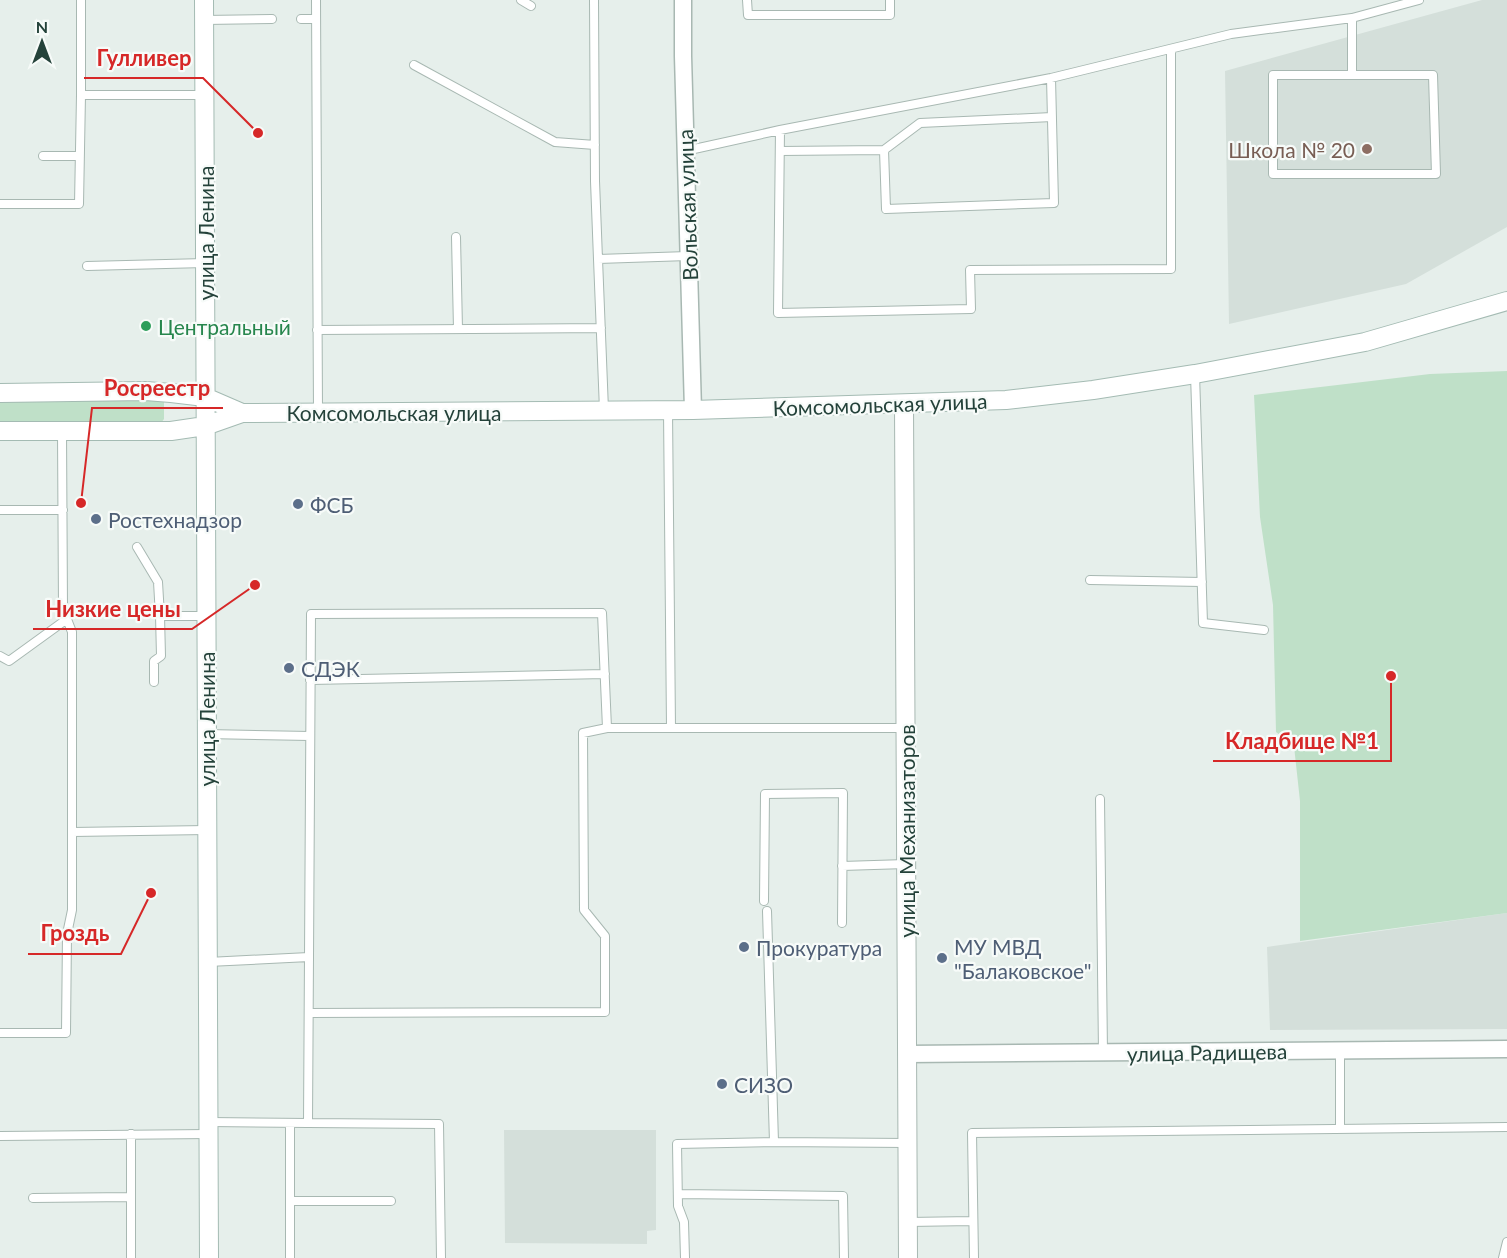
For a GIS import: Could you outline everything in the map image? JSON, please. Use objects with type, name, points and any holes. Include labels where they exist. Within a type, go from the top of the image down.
[{"type":"main road","name":"улица Ленина","points":[[204,0],[210,1258]]},
{"type":"main road","name":"Комсомольская улица","points":[[0,431],[163,431],[205,426],[242,413],[693,410],[1006,400],[1092,390],[1195,374],[1365,342],[1507,301]]},
{"type":"main road","name":"Комсомольская улица","points":[[0,393],[146,391],[206,397],[242,413]]},
{"type":"main road","name":"улица Механизаторов","points":[[904,404],[909,1258]]},
{"type":"street","name":"Вольская улица","points":[[683,0],[693,410]]},
{"type":"street","name":"улица Радищева","points":[[907,1054],[1507,1049]]},
{"type":"lane","points":[[0,204],[79,204],[81,0]]},
{"type":"lane","points":[[316,0],[318,412]]},
{"type":"lane","points":[[521,0],[531,6]]},
{"type":"lane","points":[[594,0],[595,145],[604,411]]},
{"type":"lane","points":[[747,0],[748,15],[890,15],[890,0]]},
{"type":"lane","points":[[685,151],[780,130],[1051,78],[1231,34],[1352,18],[1419,0]]},
{"type":"lane","points":[[1352,18],[1352,75]]},
{"type":"lane","points":[[204,20],[272,19]]},
{"type":"lane","points":[[301,19],[316,19]]},
{"type":"lane","points":[[780,130],[778,313],[971,309],[970,270],[1171,269],[1171,49]]},
{"type":"lane","points":[[414,65],[555,142],[595,145]]},
{"type":"lane","points":[[1273,75],[1352,75],[1433,75],[1436,174],[1273,174],[1273,75]]},
{"type":"lane","points":[[884,150],[886,208],[1054,203],[1051,78]]},
{"type":"lane","points":[[81,95],[204,95]]},
{"type":"lane","points":[[780,152],[884,150],[920,123],[1052,117]]},
{"type":"lane","points":[[43,156],[79,156]]},
{"type":"lane","points":[[456,237],[458,329]]},
{"type":"lane","points":[[598,259],[688,256]]},
{"type":"lane","points":[[87,266],[205,263]]},
{"type":"lane","points":[[317,330],[601,328]]},
{"type":"lane","points":[[1195,374],[1203,623],[1264,630]]},
{"type":"lane","points":[[668,410],[671,728]]},
{"type":"lane","points":[[0,1033],[66,1033],[67,934],[72,910],[72,632],[63,609],[62,431]]},
{"type":"lane","points":[[0,510],[63,510]]},
{"type":"lane","points":[[137,547],[158,582],[161,656],[154,661],[154,682]]},
{"type":"lane","points":[[1090,580],[1202,582]]},
{"type":"lane","points":[[308,1123],[311,614],[602,613],[607,729]]},
{"type":"lane","points":[[160,616],[206,616]]},
{"type":"lane","points":[[0,656],[9,661],[67,619]]},
{"type":"lane","points":[[310,680],[605,674]]},
{"type":"lane","points":[[309,1013],[605,1012],[605,936],[584,910],[583,733],[607,729],[671,728],[906,729]]},
{"type":"lane","points":[[206,734],[310,736]]},
{"type":"lane","points":[[764,901],[765,794],[843,793],[842,922]]},
{"type":"lane","points":[[1101,799],[1103,1053]]},
{"type":"lane","points":[[72,832],[207,830]]},
{"type":"lane","points":[[842,866],[906,864]]},
{"type":"lane","points":[[767,911],[774,1142]]},
{"type":"lane","points":[[208,962],[309,957]]},
{"type":"lane","points":[[1340,1050],[1340,1129]]},
{"type":"lane","points":[[290,1123],[290,1258]]},
{"type":"lane","points":[[0,1136],[131,1134],[290,1123],[439,1124],[441,1258]]},
{"type":"lane","points":[[974,1258],[972,1133],[1507,1126]]},
{"type":"lane","points":[[131,1134],[131,1258]]},
{"type":"lane","points":[[685,1258],[684,1222],[678,1206],[677,1144],[908,1143]]},
{"type":"lane","points":[[678,1194],[843,1196],[844,1258]]},
{"type":"lane","points":[[33,1198],[131,1197]]},
{"type":"lane","points":[[290,1201],[392,1201]]},
{"type":"lane","points":[[908,1222],[973,1221]]},
{"type":"lane","points":[[1503,1258],[1507,1242]]},
{"type":"shaded area","name":"Школа № 20","points":[[1482,0],[1507,0],[1507,227],[1406,284],[1229,324],[1225,71]]},
{"type":"shaded area","points":[[1507,913],[1507,1029],[1270,1030],[1267,947]]},
{"type":"shaded area","points":[[504,1130],[656,1130],[656,1230],[647,1231],[647,1244],[505,1243]]},
{"type":"green space","points":[[1507,371],[1507,913],[1300,941],[1300,801],[1294,746],[1276,732],[1273,605],[1260,517],[1254,395],[1430,374]]},
{"type":"green space","points":[[0,399],[161,399],[164,402],[164,419],[161,423],[0,423]]},
{"type":"place","name":"Гулливер","points":[[258,133]]},
{"type":"place","name":"Школа № 20","points":[[1367,149]]},
{"type":"place","name":"Центральный","points":[[146,326]]},
{"type":"place","name":"Росреестр","points":[[81,503]]},
{"type":"place","name":"ФСБ","points":[[298,504]]},
{"type":"place","name":"Ростехнадзор","points":[[96,519]]},
{"type":"place","name":"Низкие цены","points":[[255,585]]},
{"type":"place","name":"СДЭК","points":[[289,668]]},
{"type":"place","name":"Кладбище №1","points":[[1391,676]]},
{"type":"place","name":"Гроздь","points":[[151,893]]},
{"type":"place","name":"Прокуратура","points":[[744,947]]},
{"type":"place","name":"МУ МВД \"Балаковское\"","points":[[942,958]]},
{"type":"place","name":"СИЗО","points":[[722,1084]]}]
